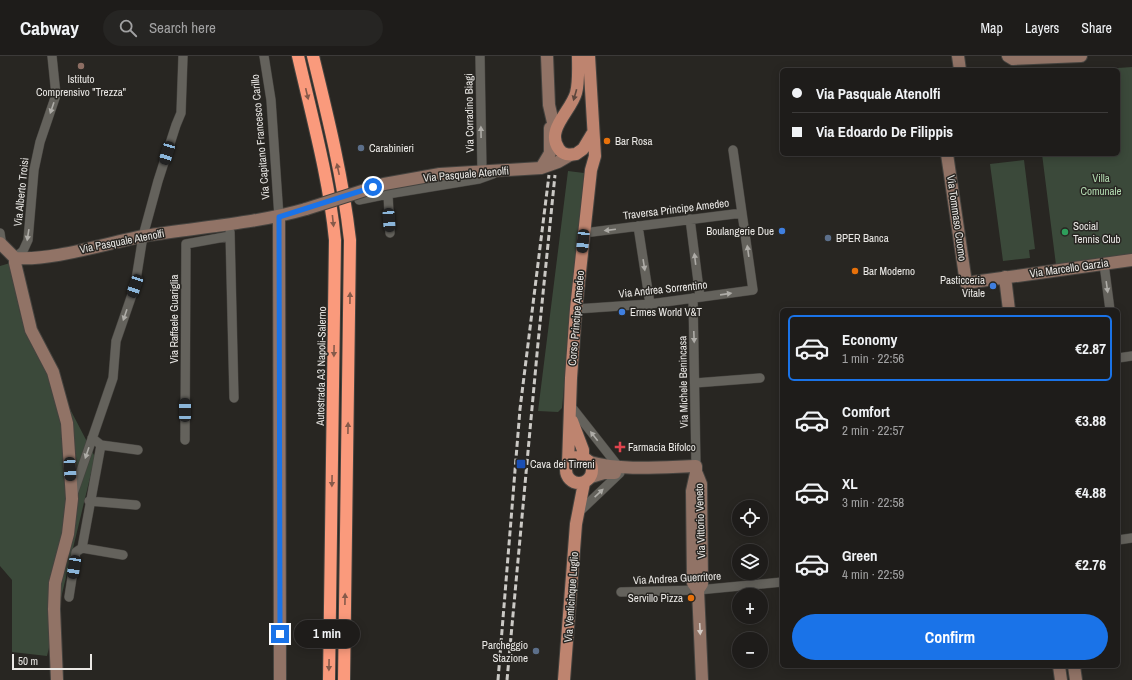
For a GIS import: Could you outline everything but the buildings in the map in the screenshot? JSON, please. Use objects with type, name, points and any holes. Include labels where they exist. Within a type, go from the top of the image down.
[{"type":"highway","name":"Autostrada A3 Napoli-Salerno","points":[[298,56],[322,154],[335,240],[329,680]]},
{"type":"highway","points":[[313,56],[347,212],[350,240],[344,680]]},
{"type":"main road","points":[[578,56],[578,81],[576,96],[552,136],[560,151],[585,161],[591,170]]},
{"type":"main road","name":"Corso Principe Amedeo","points":[[571,418],[570,405],[576,309],[591,170],[595,156],[592,134],[589,56]]},
{"type":"main road","points":[[573,155],[583,149],[592,134]]},
{"type":"main road","points":[[571,418],[586,460],[592,470],[587,480],[578,513]]},
{"type":"main road","points":[[571,418],[568,464],[566,471],[578,513]]},
{"type":"main road","points":[[568,464],[573,459],[586,460]]},
{"type":"main road","points":[[569,478],[576,483],[587,480]]},
{"type":"main road","name":"Via Venticinque Luglio","points":[[564,680],[578,513]]},
{"type":"street","name":"Via Alberto Troisi","points":[[15,258],[23,251],[28,240],[34,170],[40,142],[56,96],[52,56]]},
{"type":"street","points":[[72,500],[113,378],[116,341],[135,286],[143,236],[173,132],[181,113],[183,56]]},
{"type":"street","name":"Via Capitano Francesco Carillo","points":[[264,56],[271,100],[279,217]]},
{"type":"street","name":"Via Corradino Biagi","points":[[480,56],[482,171]]},
{"type":"street","points":[[541,168],[550,153],[552,136],[547,56]]},
{"type":"street","points":[[958,56],[960,68]]},
{"type":"street","points":[[1011,58],[1081,56]]},
{"type":"street","points":[[733,150],[742,213]]},
{"type":"street","name":"Via Pasquale Atenolfi","points":[[15,258],[39,258],[143,236],[279,217],[384,184],[440,174],[541,168],[573,155]]},
{"type":"street","name":"Via Tommaso Cuomo","points":[[947,156],[966,283]]},
{"type":"street","points":[[359,200],[479,179],[504,171]]},
{"type":"street","points":[[388,194],[390,233]]},
{"type":"street","name":"Traversa Principe Amedeo","points":[[584,233],[742,213],[753,290]]},
{"type":"street","points":[[279,217],[280,680]]},
{"type":"street","name":"Via Michele Benincasa","points":[[690,219],[697,298],[695,383],[696,470]]},
{"type":"street","points":[[230,223],[234,398]]},
{"type":"street","points":[[638,226],[650,304]]},
{"type":"street","points":[[0,233],[1,245],[15,258],[31,330],[53,372],[67,423],[72,500],[68,534],[55,583],[54,609],[57,680]]},
{"type":"street","name":"Via Raffaele Guariglia","points":[[185,440],[186,244],[230,236]]},
{"type":"street","name":"Via Marcello Garzia","points":[[966,283],[1132,260]]},
{"type":"street","points":[[1104,264],[1110,308]]},
{"type":"street","points":[[1005,277],[1009,308]]},
{"type":"street","name":"Via Andrea Sorrentino","points":[[576,309],[650,304],[753,290]]},
{"type":"street","points":[[1120,358],[1132,356]]},
{"type":"street","points":[[695,383],[760,378]]},
{"type":"street","points":[[570,405],[619,470]]},
{"type":"street","points":[[92,438],[100,445],[138,450]]},
{"type":"street","points":[[82,548],[100,445]]},
{"type":"street","points":[[586,460],[619,470]]},
{"type":"street","points":[[578,513],[619,470]]},
{"type":"street","points":[[587,480],[604,473],[619,470],[696,470]]},
{"type":"street","name":"Via Vittorio Veneto","points":[[696,470],[692,491],[693,583],[698,590],[702,680]]},
{"type":"street","points":[[89,501],[136,505]]},
{"type":"street","points":[[1120,540],[1132,538]]},
{"type":"street","points":[[69,597],[76,552],[82,548],[123,555]]},
{"type":"street","name":"Via Andrea Guerritore","points":[[621,592],[698,590],[780,582]]},
{"type":"street","points":[[1059,668],[1061,680]]},
{"type":"street","points":[[1074,668],[1076,680]]},
{"type":"green space","name":"Villa Comunale","points":[[1132,67],[1132,255],[1056,265],[1042,156],[1120,156],[1120,68],[1118,68]]},
{"type":"green space","points":[[1024,160],[1035,249],[1029,250],[1030,258],[1003,261],[990,164]]},
{"type":"green space","points":[[568,171],[584,173],[562,408],[558,412],[538,411]]},
{"type":"green space","points":[[10,263],[20,313],[95,457],[47,656],[12,652],[12,580],[0,566],[0,266]]},
{"type":"railway","points":[[498,680],[520,409],[549,175]]},
{"type":"railway","points":[[507,680],[555,175]]},
{"type":"place","name":"Istituto Comprensivo \"Trezza\"","points":[[81,66]]},
{"type":"place","name":"Bar Rosa","points":[[607,141]]},
{"type":"place","name":"Carabinieri","points":[[361,148]]},
{"type":"place","name":"Boulangerie Due","points":[[782,231]]},
{"type":"place","name":"Social Tennis Club","points":[[1065,232]]},
{"type":"place","name":"BPER Banca","points":[[828,238]]},
{"type":"place","name":"Bar Moderno","points":[[855,271]]},
{"type":"place","name":"Pasticceria Vitale","points":[[993,286]]},
{"type":"place","name":"Ermes World V&T","points":[[622,312]]},
{"type":"place","name":"Farmacia Bifolco","points":[[620,447]]},
{"type":"place","name":"Cava dei Tirreni","points":[[521,464]]},
{"type":"place","name":"Servillo Pizza","points":[[691,598]]},
{"type":"place","name":"Parcheggio Stazione","points":[[536,651]]},
{"type":"route","points":[[280,634],[279,217],[322,205],[352,193],[373,187]]}]
